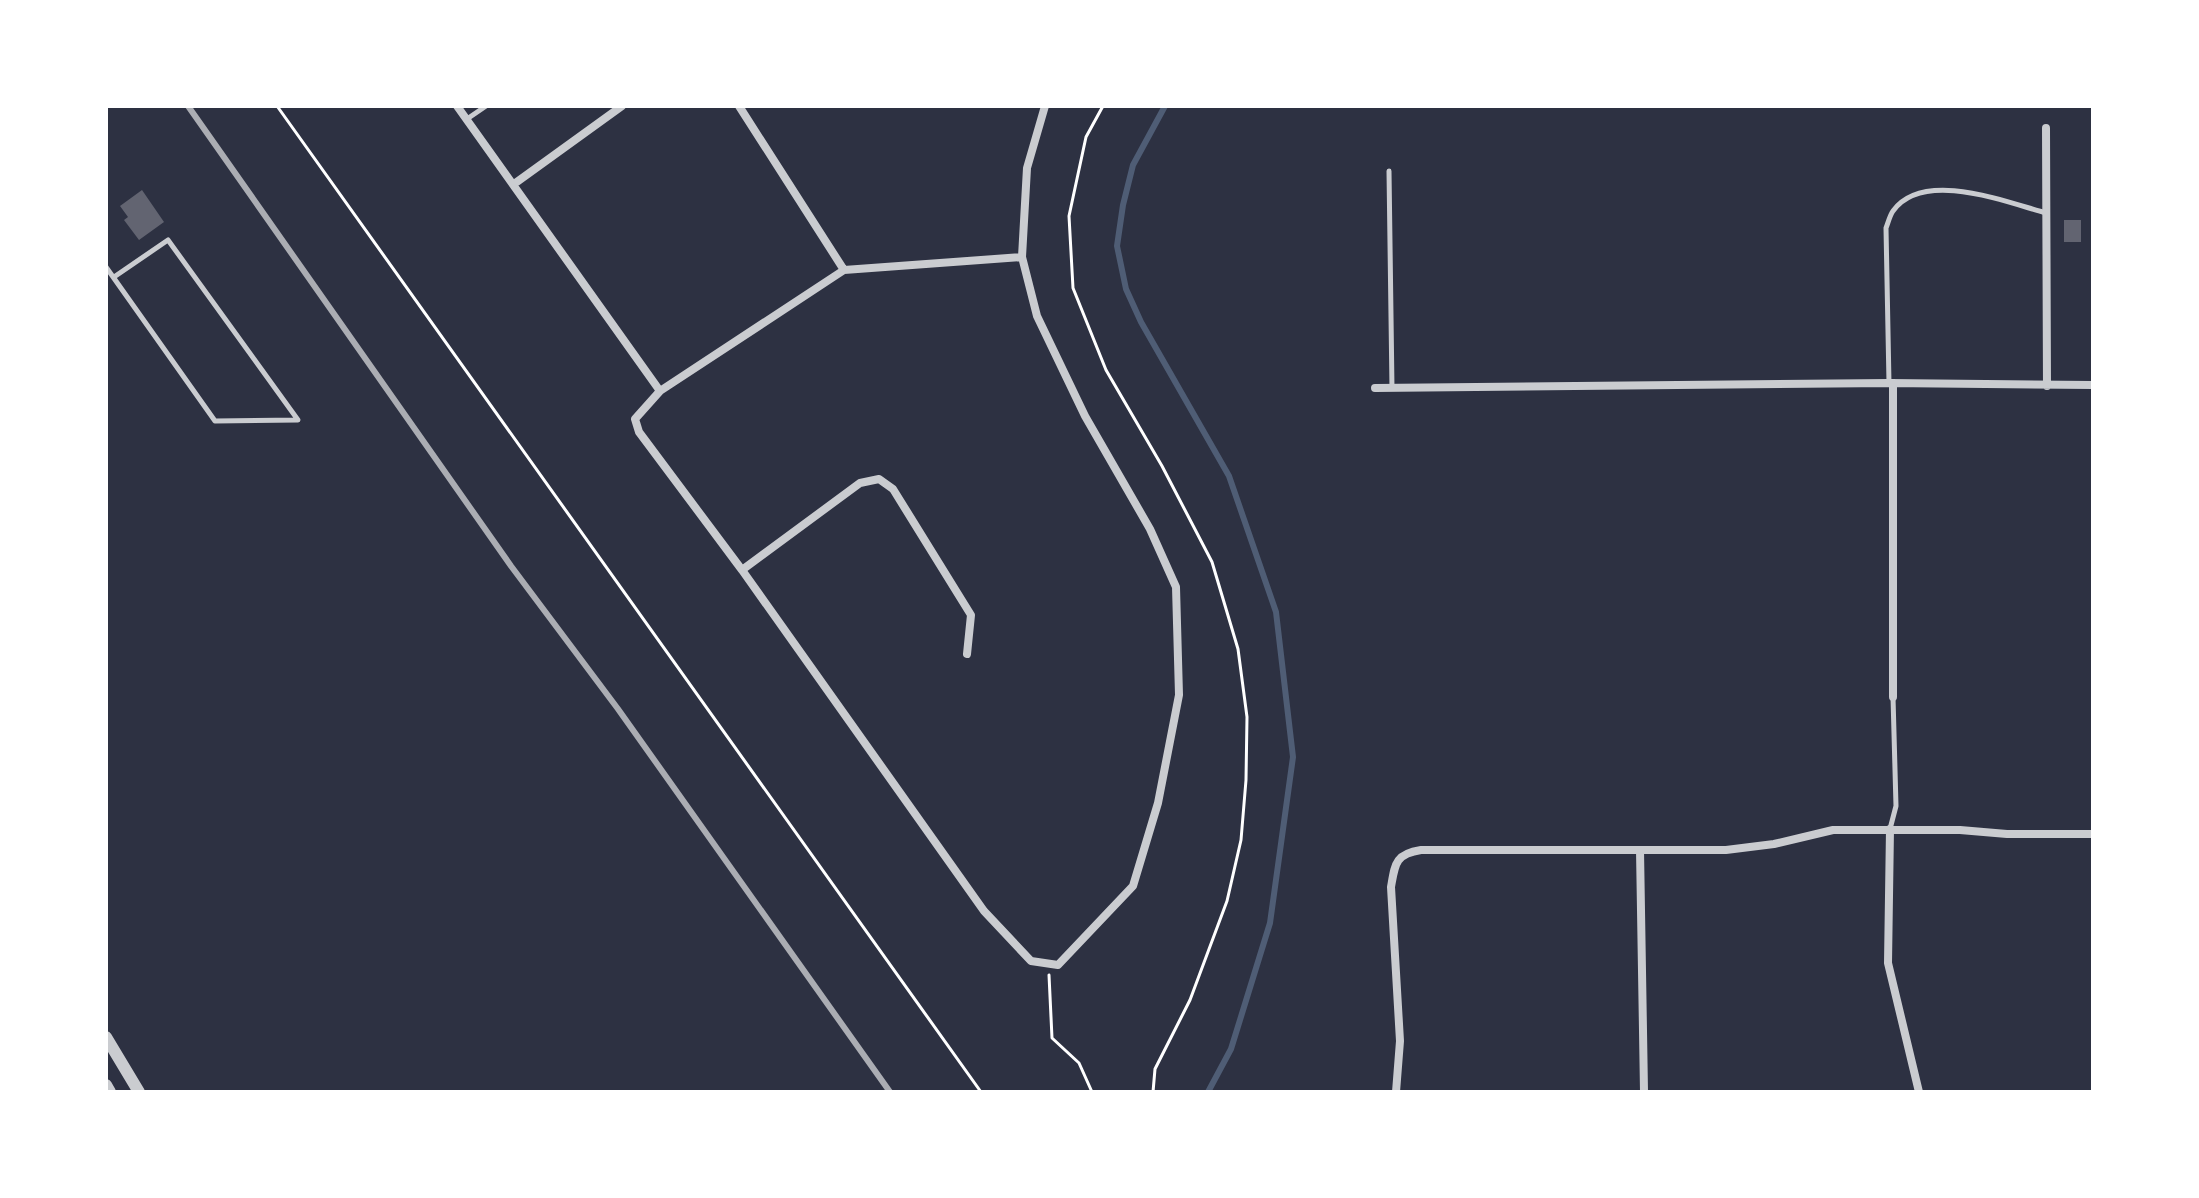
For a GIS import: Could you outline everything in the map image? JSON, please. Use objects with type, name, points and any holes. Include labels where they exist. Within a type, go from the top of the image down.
[{"type":"street","points":[[457,106],[660,391]]},
{"type":"street","points":[[514,184],[622,106]]},
{"type":"street","points":[[739,106],[844,270]]},
{"type":"street","points":[[1022,257],[844,270],[660,391],[635,419],[639,432],[742,570],[984,911],[1031,961],[1058,965],[1133,886],[1158,803],[1179,695],[1176,587],[1150,529],[1085,416],[1037,316],[1022,257],[1027,168],[1045,106]]},
{"type":"street","points":[[2046,128],[2047,386]]},
{"type":"street","points":[[1891,383],[1893,697]]},
{"type":"street","points":[[1375,388],[1891,383],[2093,385]]},
{"type":"street","points":[[742,570],[860,483],[879,479],[893,489],[971,615],[967,654]]},
{"type":"street","points":[[1890,829],[1888,963],[1919,1092]]},
{"type":"street","points":[[1396,1092],[1400,1041],[1391,887],[1395,864],[1406,852],[1726,850],[1774,844],[1833,830],[2093,834]]},
{"type":"street","points":[[1640,850],[1644,1091]]},
{"type":"street","points":[[106,1037],[139,1092]]},
{"type":"street","points":[[106,1085],[110,1092]]},
{"type":"lane","points":[[467,119],[486,106]]},
{"type":"lane","points":[[1389,171],[1392,388]]},
{"type":"lane","points":[[1891,383],[1886,228],[1893,210],[1913,195],[1929,190],[1950,190],[2046,213]]},
{"type":"lane","points":[[106,267],[215,421],[298,420],[168,240],[114,277]]},
{"type":"lane","points":[[1890,829],[1896,806],[1893,697]]},
{"type":"path","points":[[277,106],[981,1092]]},
{"type":"path","points":[[1048,963],[1052,1038],[1079,1063],[1092,1092]]},
{"type":"building","points":[[142,190],[164,222],[139,240],[124,220],[128,217],[120,206]]},
{"type":"building","points":[[2064,220],[2081,220],[2081,242],[2064,242]]},
{"type":"waterway","points":[[1165,106],[1133,165],[1117,246],[1126,289],[1141,322],[1229,476],[1276,612],[1293,757],[1270,923],[1231,1049],[1208,1092]]},
{"type":"railway","points":[[188,106],[511,566],[618,709],[890,1092]]}]
